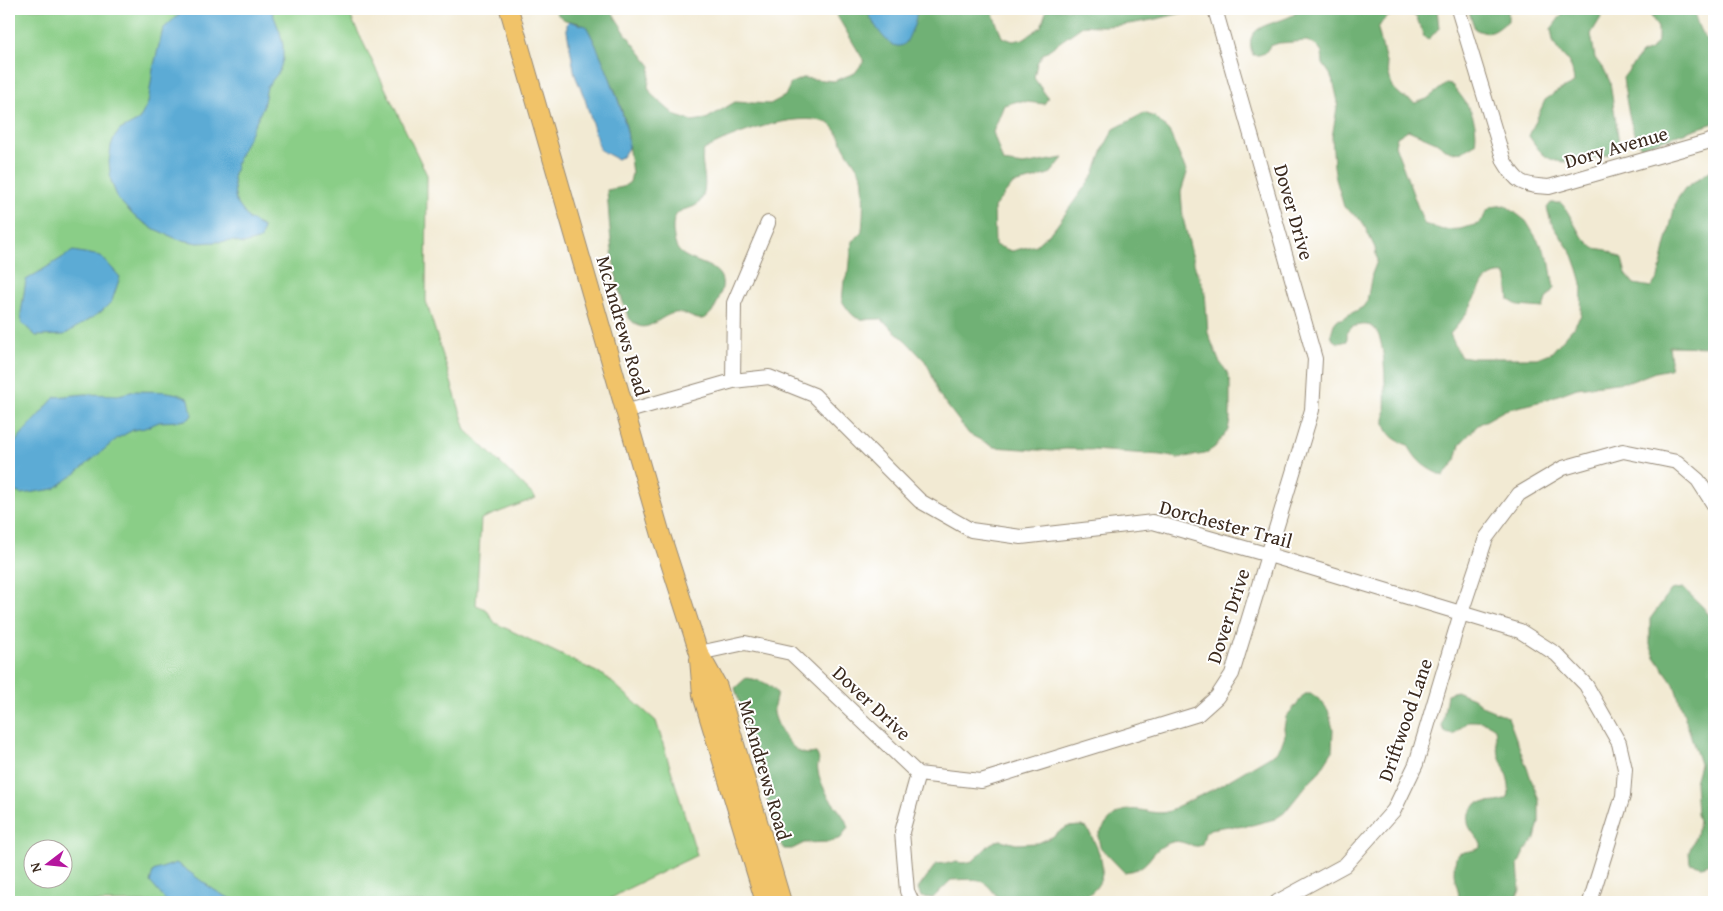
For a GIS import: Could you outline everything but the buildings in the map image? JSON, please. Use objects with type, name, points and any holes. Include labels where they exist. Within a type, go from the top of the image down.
[{"type":"main road","name":"McAndrews Road","points":[[509,9],[661,535],[699,653],[718,687],[782,902]]},
{"type":"main road","name":"McAndrews Road","points":[[699,653],[702,695],[765,902]]},
{"type":"street","name":"Dover Drive","points":[[699,653],[745,643],[791,653],[918,774],[980,781],[1198,714],[1218,697],[1232,674],[1312,410],[1315,359],[1214,9]]},
{"type":"street","name":"Dory Avenue","points":[[1458,9],[1504,161],[1514,177],[1528,186],[1549,187],[1714,140]]},
{"type":"street","points":[[732,381],[734,304],[768,223]]},
{"type":"street","name":"Dorchester Trail","points":[[625,412],[732,381],[769,377],[814,395],[920,501],[971,530],[1021,537],[1153,522],[1269,555],[1520,632],[1556,654],[1586,685],[1619,743],[1625,769],[1623,796],[1590,902]]},
{"type":"street","name":"Driftwood Lane","points":[[1277,902],[1345,865],[1394,810],[1416,764],[1461,613],[1486,538],[1518,494],[1563,468],[1623,451],[1677,462],[1698,480],[1714,506]]},
{"type":"street","points":[[912,902],[907,891],[902,832],[918,774]]},
{"type":"green space","points":[[9,9],[347,9],[427,175],[426,301],[466,430],[536,498],[481,519],[476,605],[486,609],[495,623],[605,676],[656,721],[697,855],[629,888],[605,902],[9,902]]},
{"type":"green space","points":[[555,9],[610,9],[626,34],[651,66],[648,87],[652,95],[676,116],[692,121],[706,119],[735,102],[770,104],[785,96],[791,83],[803,78],[834,81],[855,73],[864,61],[833,9],[991,9],[1002,37],[1013,41],[1023,39],[1041,27],[1047,9],[1189,9],[1186,12],[1135,23],[1110,26],[1084,25],[1043,54],[1037,63],[1034,78],[1048,98],[1044,104],[1018,101],[1004,105],[993,132],[1003,162],[1023,165],[1063,158],[1051,173],[1013,184],[994,207],[995,245],[1012,251],[1036,245],[1055,228],[1094,174],[1104,147],[1114,129],[1144,113],[1155,117],[1169,131],[1187,173],[1181,192],[1183,218],[1195,267],[1205,292],[1208,333],[1219,361],[1227,372],[1230,383],[1230,419],[1228,430],[1215,447],[1205,454],[1178,458],[1093,450],[1065,449],[1052,451],[994,447],[969,434],[939,395],[925,361],[906,341],[881,319],[862,319],[854,316],[842,301],[844,281],[849,272],[852,241],[861,233],[862,229],[863,181],[833,127],[828,123],[815,120],[782,122],[764,126],[747,131],[704,150],[702,161],[705,184],[702,198],[694,206],[676,215],[673,231],[675,244],[680,252],[705,264],[719,274],[722,282],[718,301],[710,314],[703,319],[675,313],[649,326],[637,325],[627,315],[616,277],[607,190],[623,187],[630,182],[632,173],[625,121],[616,93],[589,32],[579,23],[565,20],[557,14]]},
{"type":"green space","points":[[1296,9],[1437,9],[1439,28],[1428,40],[1424,37],[1417,18],[1412,14],[1392,15],[1384,20],[1378,29],[1392,87],[1402,96],[1415,103],[1427,99],[1446,84],[1452,85],[1467,105],[1474,119],[1475,144],[1464,151],[1450,152],[1436,142],[1408,130],[1397,137],[1395,145],[1424,224],[1443,230],[1460,229],[1478,224],[1491,207],[1505,205],[1526,221],[1549,259],[1554,288],[1546,299],[1543,308],[1519,306],[1509,300],[1505,274],[1491,276],[1482,285],[1467,312],[1450,334],[1460,356],[1473,358],[1537,358],[1552,352],[1573,328],[1581,315],[1582,283],[1573,255],[1551,222],[1547,208],[1551,203],[1561,203],[1580,234],[1594,248],[1607,250],[1622,259],[1626,274],[1634,284],[1651,287],[1658,278],[1676,201],[1685,188],[1714,168],[1714,347],[1669,346],[1670,369],[1655,372],[1632,381],[1577,388],[1542,401],[1505,410],[1478,425],[1460,444],[1456,460],[1443,476],[1422,464],[1408,445],[1393,438],[1386,428],[1384,359],[1382,345],[1374,328],[1366,325],[1352,327],[1347,333],[1347,341],[1339,343],[1333,340],[1331,334],[1337,320],[1363,307],[1367,301],[1372,274],[1377,261],[1375,248],[1362,221],[1344,207],[1336,179],[1332,137],[1338,102],[1334,84],[1323,64],[1322,53],[1317,46],[1307,41],[1279,43],[1270,46],[1265,53],[1253,55],[1252,36],[1257,30],[1290,16],[1297,12]]},
{"type":"green space","points":[[1468,9],[1508,9],[1508,21],[1493,32],[1485,33],[1475,29]]},
{"type":"green space","points":[[1566,9],[1606,9],[1591,34],[1595,58],[1610,82],[1619,143],[1613,153],[1589,159],[1562,162],[1544,155],[1529,136],[1545,100],[1574,83],[1569,62],[1556,47],[1551,29]]},
{"type":"green space","points":[[1647,9],[1693,9],[1702,34],[1714,44],[1714,123],[1641,147],[1637,142],[1631,125],[1623,78],[1641,54],[1651,50],[1658,40],[1658,28]]},
{"type":"green space","points":[[1683,588],[1702,606],[1714,621],[1714,862],[1702,866],[1690,863],[1689,852],[1699,821],[1695,782],[1700,764],[1674,684],[1655,657],[1650,645],[1650,619],[1671,590]]},
{"type":"green space","points":[[746,678],[763,682],[777,693],[774,713],[786,739],[796,750],[808,754],[816,753],[819,758],[819,776],[828,795],[844,817],[848,827],[841,838],[829,842],[804,843],[792,849],[784,849],[780,844],[735,688]]},
{"type":"green space","points":[[1456,691],[1473,698],[1484,707],[1508,717],[1539,800],[1539,822],[1535,839],[1524,852],[1518,865],[1520,891],[1513,902],[1457,902],[1459,895],[1454,872],[1457,855],[1481,847],[1481,843],[1472,832],[1468,823],[1469,815],[1477,803],[1497,802],[1508,798],[1509,785],[1497,748],[1495,728],[1482,722],[1468,721],[1453,735],[1446,733],[1442,726],[1447,694]]},
{"type":"green space","points":[[1305,694],[1312,694],[1328,710],[1333,729],[1332,752],[1320,771],[1284,813],[1275,819],[1252,825],[1210,829],[1205,833],[1202,845],[1194,846],[1178,841],[1169,843],[1157,850],[1145,864],[1124,872],[1100,847],[1098,836],[1109,821],[1119,813],[1129,810],[1167,812],[1214,789],[1275,753],[1281,746],[1285,735],[1286,717]]},
{"type":"green space","points":[[1081,826],[1087,828],[1093,839],[1101,860],[1102,870],[1101,879],[1096,888],[1074,902],[1001,902],[985,883],[969,879],[951,880],[933,898],[921,897],[918,889],[936,864],[973,861],[990,844],[996,841],[1001,840],[1016,844],[1037,843],[1052,837],[1067,827]]},
{"type":"water","points":[[185,9],[271,9],[280,32],[283,45],[283,59],[279,72],[267,87],[263,107],[238,159],[233,178],[236,202],[249,219],[263,227],[261,239],[243,244],[233,241],[198,243],[177,239],[152,228],[134,216],[118,199],[111,181],[109,162],[114,138],[120,130],[139,120],[148,103],[153,69],[163,29]]},
{"type":"water","points":[[867,9],[916,9],[915,24],[906,43],[898,46],[886,40],[876,27]]},
{"type":"water","points":[[569,21],[586,26],[606,68],[620,105],[628,137],[628,147],[622,157],[617,159],[600,150],[585,99],[575,75],[567,31],[567,23]]},
{"type":"water","points":[[73,251],[101,256],[120,277],[112,301],[101,312],[64,335],[36,336],[22,323],[21,313],[26,280]]},
{"type":"water","points":[[135,391],[163,392],[183,396],[189,399],[192,415],[189,419],[159,422],[145,428],[133,430],[118,438],[54,489],[21,494],[9,489],[9,451],[55,397],[85,394],[118,395]]},
{"type":"water","points":[[176,863],[223,895],[242,902],[167,902],[150,882],[153,871]]}]
